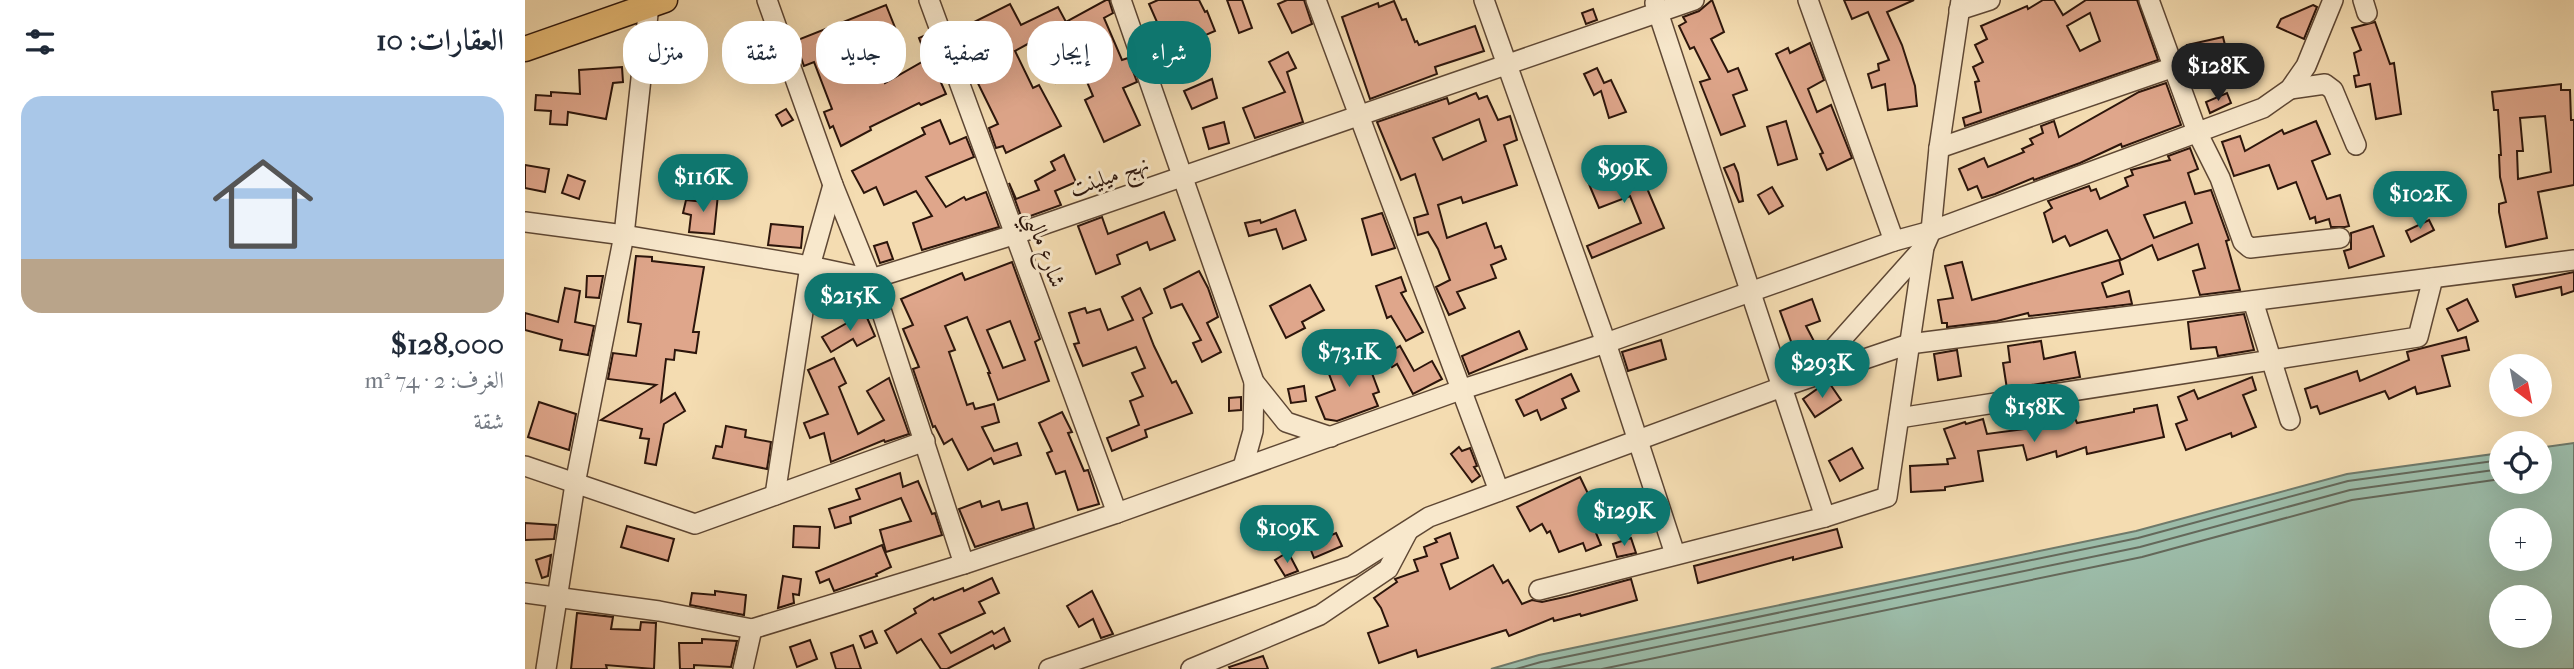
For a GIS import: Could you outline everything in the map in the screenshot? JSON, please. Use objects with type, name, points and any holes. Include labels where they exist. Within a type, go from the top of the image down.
[{"type":"main road","points":[[525,49],[657,3]]},
{"type":"street","points":[[767,0],[832,185],[871,279],[964,564]]},
{"type":"street","name":"شارع مالبي","points":[[929,0],[1013,236],[1117,513]]},
{"type":"street","points":[[1121,0],[1254,382],[1286,422],[1331,437]]},
{"type":"street","points":[[1316,0],[1499,491]]},
{"type":"street","points":[[1484,0],[1606,343],[1675,554]]},
{"type":"street","name":"نهج ميلينت","points":[[525,222],[624,236],[871,279],[1013,236],[1507,64],[1656,6],[1693,0]]},
{"type":"street","points":[[1808,0],[1894,241]]},
{"type":"street","points":[[1539,590],[1825,517],[1887,498],[1960,5],[1990,0]]},
{"type":"street","points":[[2149,0],[2197,132],[2220,178],[2238,235],[2250,248],[2340,238]]},
{"type":"street","points":[[525,593],[659,611],[752,629],[964,564],[1894,241],[1927,239],[2263,108],[2290,89],[2306,66],[2333,0]]},
{"type":"street","points":[[546,669],[555,597],[575,484],[624,236],[657,3]]},
{"type":"street","points":[[1656,6],[1752,292],[1790,384],[1825,517]]},
{"type":"street","points":[[1939,148],[2174,67]]},
{"type":"street","points":[[2290,89],[2325,84],[2329,86],[2356,145]]},
{"type":"street","points":[[775,495],[810,267],[832,185]]},
{"type":"street","points":[[1790,384],[1824,359],[1927,239]]},
{"type":"street","points":[[1049,669],[1353,566],[1429,517],[1790,384],[1909,344],[2574,260]]},
{"type":"street","points":[[1899,418],[2419,337],[2433,278]]},
{"type":"street","points":[[2253,301],[2290,420]]},
{"type":"street","points":[[1243,467],[1253,430],[1254,382]]},
{"type":"street","points":[[525,466],[695,524],[925,441]]},
{"type":"street","points":[[1191,669],[1320,615],[1388,569],[1408,530]]},
{"type":"street","points":[[743,669],[752,629]]},
{"type":"water","points":[[2574,443],[2574,669],[1491,669],[1539,655],[2136,531],[2347,474],[2489,455],[2489,494],[2552,494],[2552,446]]},
{"type":"building","points":[[1109,0],[1113,13],[1104,18],[1105,21],[1068,21]]},
{"type":"building","points":[[1158,0],[1199,0],[1211,21],[1157,21],[1149,4]]},
{"type":"building","points":[[1227,0],[1242,0],[1252,28],[1239,33]]},
{"type":"building","points":[[1287,0],[1304,0],[1312,24],[1292,33],[1278,4]]},
{"type":"building","points":[[1712,0],[1724,32],[1711,39],[1728,72],[1738,68],[1747,90],[1733,95],[1745,126],[1721,135],[1700,82],[1710,79],[1694,47],[1690,49],[1679,26],[1686,22],[1683,17],[1699,11]]},
{"type":"building","points":[[1844,0],[1914,0],[1887,12],[1902,45],[1915,86],[1917,106],[1888,110],[1885,84],[1872,88],[1868,74],[1879,70],[1878,64],[1889,60],[1868,12],[1852,19]]},
{"type":"building","points":[[2043,0],[2054,0],[2063,15],[2086,0],[2137,0],[2158,60],[1965,126],[1963,118],[1981,112],[1975,82],[1979,81],[1973,67],[1983,62],[1975,45],[1987,39],[1981,26],[2027,6],[2028,9]],"holes":[[[2090,13],[2100,41],[2080,51],[2067,26]]]},
{"type":"building","points":[[1394,1],[1402,20],[1406,19],[1415,42],[1419,45],[1475,26],[1484,51],[1435,67],[1437,74],[1370,99],[1342,17],[1378,3],[1379,7]]},
{"type":"building","points":[[1010,4],[1021,25],[1027,22],[1027,44],[1015,51],[1027,76],[1027,84],[1031,84],[1033,88],[1039,85],[1061,126],[1006,153],[1003,146],[996,148],[989,128],[998,124],[978,84],[1013,84],[1013,21],[976,21]]},
{"type":"building","points":[[886,5],[892,21],[846,21]]},
{"type":"building","points":[[2313,5],[2317,7],[2304,39],[2277,27],[2281,19]]},
{"type":"building","points":[[1058,7],[1065,21],[1029,21]]},
{"type":"building","points":[[1593,9],[1597,20],[1586,24],[1582,13]]},
{"type":"building","points":[[2375,22],[2390,64],[2394,63],[2401,114],[2376,119],[2370,84],[2356,87],[2354,76],[2359,75],[2354,53],[2361,50],[2352,28]]},
{"type":"building","points":[[816,33],[816,67],[814,62],[804,66],[802,38]]},
{"type":"building","points":[[2223,37],[2227,53],[2190,60],[2187,45]]},
{"type":"building","points":[[1113,39],[1122,60],[1127,58],[1127,84],[1132,84],[1123,88],[1140,125],[1104,142],[1085,100],[1093,96],[1088,84],[1113,84]]},
{"type":"building","points":[[1810,43],[1824,80],[1808,89],[1817,112],[1831,105],[1852,158],[1827,170],[1820,154],[1823,153],[1776,54],[1788,48],[1790,53]]},
{"type":"building","points":[[1288,52],[1296,68],[1287,72],[1303,122],[1255,138],[1243,108],[1285,92],[1269,62]]},
{"type":"building","points":[[920,63],[920,84],[942,84],[946,94],[921,105],[919,103],[870,127],[871,130],[841,146],[824,112],[832,109],[822,84],[906,84],[906,71]]},
{"type":"building","points":[[622,67],[623,82],[613,83],[606,119],[568,112],[567,125],[550,124],[551,111],[535,110],[536,95],[551,96],[551,92],[580,94],[579,70]]},
{"type":"building","points":[[1597,68],[1604,83],[1611,80],[1626,112],[1609,118],[1601,91],[1594,95],[1584,74]]},
{"type":"building","points":[[1211,79],[1217,98],[1192,109],[1184,91],[1200,84],[1211,84]]},
{"type":"building","points":[[2166,83],[2181,125],[2122,147],[2121,144],[2080,163],[1982,198],[1977,186],[1968,190],[1959,169],[1984,158],[1988,167],[2024,152],[2022,149],[2033,144],[2030,139],[2043,133],[2041,126],[2054,121],[2059,137],[2139,92]]},
{"type":"building","points":[[2561,84],[2561,90],[2570,90],[2571,120],[2574,120],[2574,185],[2538,192],[2547,238],[2506,247],[2499,212],[2499,204],[2506,202],[2500,177],[2498,110],[2494,110],[2492,92]],"holes":[[[2545,116],[2551,172],[2518,179],[2517,151],[2523,151],[2520,118]]]},
{"type":"building","points":[[1476,93],[1479,99],[1487,96],[1498,120],[1510,116],[1517,140],[1504,145],[1517,185],[1463,203],[1461,197],[1438,205],[1447,238],[1486,223],[1495,248],[1501,246],[1506,259],[1491,265],[1496,278],[1457,292],[1465,308],[1449,315],[1436,287],[1450,280],[1438,249],[1428,232],[1418,235],[1414,218],[1428,214],[1415,174],[1401,180],[1377,122],[1447,98],[1449,104]],"holes":[[[1479,119],[1486,141],[1443,160],[1433,138]]]},
{"type":"building","points":[[2227,93],[2231,103],[2210,113],[2206,102]]},
{"type":"building","points":[[786,109],[793,120],[782,126],[776,115]]},
{"type":"building","points":[[940,120],[950,144],[966,137],[974,157],[926,177],[946,207],[964,197],[966,200],[986,192],[999,227],[922,250],[913,223],[932,216],[916,191],[884,205],[876,187],[864,193],[852,171],[925,134],[922,128]]},
{"type":"building","points":[[1786,121],[1797,159],[1778,165],[1767,127]]},
{"type":"building","points":[[2316,121],[2330,154],[2312,161],[2327,199],[2340,195],[2349,226],[2331,227],[2329,219],[2316,223],[2315,217],[2310,219],[2296,182],[2278,189],[2269,165],[2234,176],[2222,142],[2240,136],[2245,151],[2282,130],[2284,134]]},
{"type":"building","points":[[1224,122],[1229,143],[1209,149],[1203,128]]},
{"type":"building","points":[[2190,148],[2198,169],[2188,173],[2195,194],[2211,190],[2229,240],[2226,241],[2240,290],[2200,295],[2193,271],[2205,268],[2198,244],[2158,260],[2152,245],[2121,260],[2107,230],[2070,246],[2065,236],[2053,242],[2044,213],[2052,208],[2048,201],[2089,186],[2091,191],[2096,189],[2100,199],[2128,186],[2125,178],[2133,175],[2131,170],[2170,160],[2168,156]],"holes":[[[2185,202],[2192,223],[2154,238],[2144,215]]]},
{"type":"building","points":[[1064,155],[1076,182],[1055,191],[1061,205],[1022,219],[1009,183],[1016,199],[1039,190],[1035,181],[1055,170],[1051,162]]},
{"type":"building","points":[[1628,160],[1634,174],[1640,172],[1664,228],[1592,258],[1587,246],[1641,223],[1630,196],[1599,208],[1586,177]]},
{"type":"building","points":[[1734,164],[1743,201],[1739,202],[1724,168]]},
{"type":"building","points":[[525,165],[549,169],[545,192],[525,188]]},
{"type":"building","points":[[568,175],[585,181],[579,199],[562,193]]},
{"type":"building","points":[[1772,187],[1783,206],[1769,214],[1758,195]]},
{"type":"building","points":[[705,192],[718,194],[714,234],[689,232],[691,215],[683,213],[686,200],[704,202]]},
{"type":"building","points":[[1295,210],[1306,240],[1283,249],[1276,229],[1249,236],[1245,223],[1260,220],[1261,223]]},
{"type":"building","points":[[1164,212],[1175,240],[1150,250],[1147,242],[1117,255],[1120,264],[1096,274],[1078,226],[1102,217],[1108,234]]},
{"type":"building","points":[[1382,213],[1395,248],[1372,255],[1362,219]]},
{"type":"building","points":[[2429,220],[2434,230],[2411,242],[2406,231]]},
{"type":"building","points":[[771,224],[803,227],[801,248],[768,245]]},
{"type":"building","points":[[2373,226],[2384,256],[2349,268],[2344,251],[2351,249],[2351,233]]},
{"type":"building","points":[[887,242],[893,259],[880,263],[874,246]]},
{"type":"building","points":[[636,256],[652,257],[652,261],[704,267],[693,332],[699,332],[696,353],[675,350],[674,360],[666,359],[661,402],[675,393],[685,411],[664,424],[656,465],[645,463],[649,439],[640,438],[642,429],[601,420],[656,385],[608,379],[613,353],[636,356],[641,324],[628,322]]},
{"type":"building","points":[[2119,260],[2123,274],[2102,283],[2107,297],[2129,291],[2132,304],[2029,316],[2028,313],[1997,321],[1947,327],[1947,323],[1942,323],[1938,300],[1953,298],[1945,266],[1962,262],[1972,300]]},
{"type":"building","points":[[1012,262],[1040,339],[1035,342],[1049,381],[998,400],[967,317],[945,326],[955,350],[949,352],[967,405],[973,403],[975,409],[994,404],[999,422],[982,427],[994,451],[1017,443],[1021,455],[994,464],[991,458],[968,470],[952,439],[944,444],[935,426],[933,427],[913,369],[919,367],[903,329],[913,325],[901,299],[962,273],[965,280]],"holes":[[[1010,321],[1025,360],[1003,368],[987,330]]]},
{"type":"building","points":[[1199,271],[1218,317],[1207,323],[1221,352],[1202,362],[1193,343],[1201,340],[1182,304],[1171,308],[1164,289]]},
{"type":"building","points":[[2574,272],[2574,291],[2562,295],[2561,287],[2516,297],[2513,285]]},
{"type":"building","points":[[587,276],[603,276],[599,298],[586,297]]},
{"type":"building","points":[[1401,277],[1406,291],[1401,293],[1423,332],[1406,341],[1391,316],[1387,318],[1376,286]]},
{"type":"building","points":[[1310,285],[1324,310],[1302,322],[1305,328],[1286,338],[1270,306]]},
{"type":"building","points":[[565,288],[580,291],[575,322],[594,326],[588,355],[560,350],[562,340],[525,330],[525,313],[558,322]]},
{"type":"building","points":[[1140,288],[1152,313],[1143,318],[1154,346],[1172,383],[1176,381],[1192,413],[1145,430],[1147,437],[1112,451],[1107,438],[1139,425],[1130,401],[1143,396],[1132,373],[1145,368],[1136,347],[1083,366],[1074,344],[1079,343],[1069,313],[1085,308],[1087,313],[1100,309],[1108,330],[1133,320],[1122,297]]},
{"type":"building","points":[[1812,299],[1820,321],[1806,326],[1816,345],[1796,355],[1780,311]]},
{"type":"building","points":[[2467,299],[2478,321],[2458,331],[2447,309]]},
{"type":"building","points":[[865,313],[875,336],[857,346],[853,339],[831,352],[822,337]]},
{"type":"building","points":[[2244,314],[2254,350],[2218,356],[2216,347],[2191,349],[2188,322]]},
{"type":"building","points":[[1519,331],[1527,349],[1469,374],[1462,356]]},
{"type":"building","points":[[2466,337],[2469,350],[2442,356],[2450,386],[2417,394],[2415,387],[2389,399],[2385,391],[2320,414],[2317,406],[2311,408],[2305,389],[2357,371],[2360,381],[2409,360],[2407,352]]},
{"type":"building","points":[[1661,340],[1666,359],[1628,371],[1622,352]]},
{"type":"building","points":[[2041,341],[2044,359],[2075,352],[2080,377],[2007,389],[2003,363],[2010,362],[2008,346]]},
{"type":"building","points":[[1400,346],[1414,371],[1432,361],[1442,379],[1413,394],[1397,364],[1392,367],[1385,355]]},
{"type":"building","points":[[1957,350],[1961,376],[1938,380],[1934,354]]},
{"type":"building","points":[[1364,352],[1379,392],[1373,394],[1378,406],[1337,421],[1325,419],[1316,397],[1335,390],[1326,366]]},
{"type":"building","points":[[834,358],[846,383],[839,387],[858,434],[884,420],[867,391],[889,378],[909,434],[885,442],[884,440],[831,462],[824,433],[810,438],[804,423],[828,414],[808,370]]},
{"type":"building","points":[[1571,374],[1579,391],[1562,399],[1566,408],[1541,420],[1537,410],[1524,416],[1516,400]]},
{"type":"building","points":[[2252,377],[2256,390],[2243,395],[2256,427],[2232,437],[2231,433],[2186,450],[2176,424],[2187,420],[2178,397],[2194,390],[2198,399]]},
{"type":"building","points":[[1830,384],[1841,400],[1815,417],[1803,399],[1820,387]]},
{"type":"building","points":[[1304,386],[1306,401],[1291,403],[1288,389]]},
{"type":"building","points":[[1241,397],[1241,410],[1229,411],[1229,398]]},
{"type":"building","points":[[539,402],[576,414],[569,450],[528,437]]},
{"type":"building","points":[[2157,405],[2164,437],[2087,454],[2086,447],[2057,457],[2056,451],[2027,460],[2023,445],[1978,451],[1983,481],[1945,487],[1945,490],[1911,492],[1910,466],[1948,464],[1947,459],[1955,458],[1944,429],[1983,419],[1987,434],[2025,429],[2021,418],[2040,412],[2044,427],[2074,416],[2077,423]]},
{"type":"building","points":[[1062,412],[1072,432],[1068,433],[1084,471],[1088,470],[1099,504],[1078,510],[1065,471],[1056,474],[1047,453],[1052,451],[1039,423]]},
{"type":"building","points":[[726,426],[746,430],[745,437],[771,442],[767,469],[713,458],[716,446],[722,447]]},
{"type":"building","points":[[1459,447],[1462,451],[1470,448],[1477,466],[1474,467],[1480,476],[1472,482],[1451,454]]},
{"type":"building","points":[[1852,448],[1863,468],[1840,481],[1829,461]]},
{"type":"building","points":[[900,473],[903,487],[918,481],[932,514],[935,513],[942,535],[886,552],[880,530],[911,521],[901,498],[850,517],[851,523],[835,528],[829,509],[860,499],[856,489]]},
{"type":"building","points":[[1580,477],[1592,502],[1611,494],[1616,505],[1589,516],[1601,545],[1586,551],[1583,543],[1559,552],[1550,531],[1547,533],[1542,524],[1530,531],[1517,507]]},
{"type":"building","points":[[980,501],[982,507],[999,501],[1002,510],[1027,503],[1034,528],[975,547],[959,509]]},
{"type":"building","points":[[525,523],[556,525],[554,539],[525,540]]},
{"type":"building","points":[[627,526],[674,539],[668,561],[621,547]]},
{"type":"building","points":[[794,526],[820,527],[819,548],[793,547]]},
{"type":"building","points":[[1837,529],[1842,547],[1793,560],[1793,557],[1698,583],[1694,566]]},
{"type":"building","points":[[1336,533],[1342,546],[1314,558],[1309,545]]},
{"type":"building","points":[[1450,533],[1458,558],[1441,564],[1450,589],[1493,565],[1503,583],[1508,580],[1522,604],[1532,600],[1542,602],[1569,596],[1631,579],[1637,600],[1581,616],[1580,614],[1554,621],[1553,618],[1509,636],[1506,630],[1418,657],[1416,650],[1379,663],[1368,633],[1388,626],[1374,598],[1397,582],[1395,579],[1418,571],[1414,560],[1427,556],[1424,547]]},
{"type":"building","points":[[1631,538],[1636,553],[1617,557],[1613,544]]},
{"type":"building","points":[[882,545],[891,567],[876,574],[877,576],[834,591],[829,579],[820,583],[816,572]]},
{"type":"building","points":[[1288,552],[1298,571],[1285,576],[1275,560]]},
{"type":"building","points":[[551,555],[548,576],[542,578],[536,560]]},
{"type":"building","points":[[783,576],[801,579],[799,595],[793,594],[794,603],[778,608]]},
{"type":"building","points":[[992,578],[999,593],[979,602],[985,613],[939,634],[951,653],[992,631],[994,634],[1004,628],[1010,641],[995,649],[993,645],[947,669],[941,669],[921,639],[897,653],[885,631],[916,613],[914,609],[933,598],[934,600],[963,588],[964,591]]},
{"type":"building","points":[[715,591],[746,595],[744,615],[690,605],[692,593],[715,595]]},
{"type":"building","points":[[1092,591],[1113,634],[1101,638],[1093,619],[1079,627],[1067,606]]},
{"type":"building","points":[[577,613],[613,617],[611,629],[640,630],[641,622],[656,623],[654,669],[606,665],[607,669],[571,669]]},
{"type":"building","points":[[872,631],[877,643],[865,648],[860,636]]},
{"type":"building","points":[[702,639],[737,641],[731,667],[694,665],[694,669],[680,669],[679,643],[702,643]]},
{"type":"building","points":[[810,640],[817,659],[797,667],[790,647]]},
{"type":"building","points":[[853,645],[861,669],[836,669],[831,653]]},
{"type":"building","points":[[1263,656],[1268,669],[1229,667]]}]
